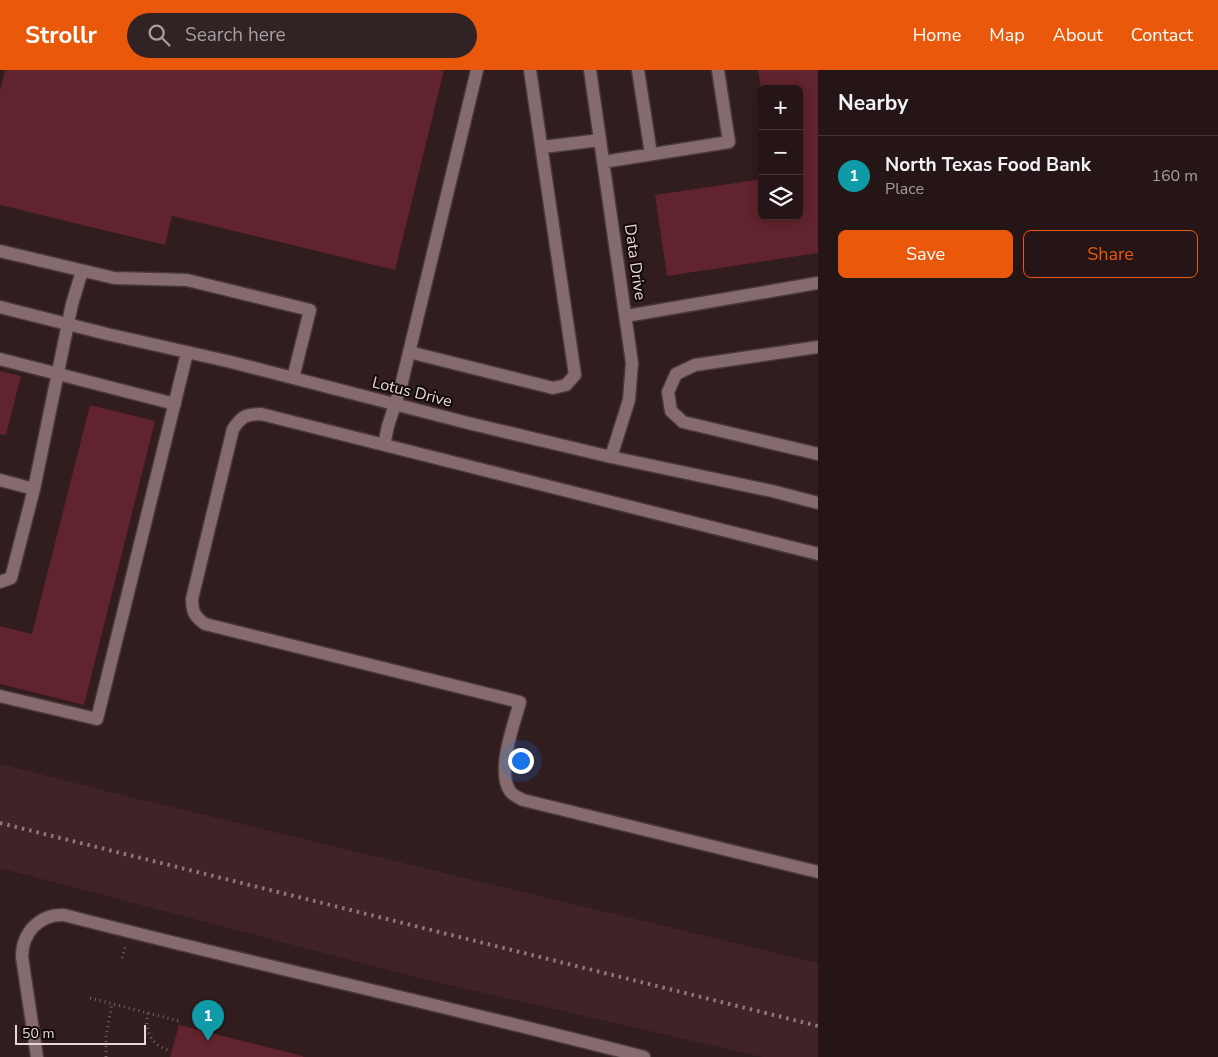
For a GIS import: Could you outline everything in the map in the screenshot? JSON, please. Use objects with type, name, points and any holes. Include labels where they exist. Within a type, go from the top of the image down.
[{"type":"street","points":[[384,445],[401,386],[477,70]]},
{"type":"street","points":[[409,352],[553,388],[566,385],[575,375],[543,147],[530,70]]},
{"type":"street","name":"Data Drive","points":[[590,70],[632,363],[632,379],[625,414],[611,457]]},
{"type":"street","points":[[638,70],[651,154]]},
{"type":"street","points":[[603,162],[729,142],[718,70]]},
{"type":"street","points":[[543,147],[600,140]]},
{"type":"street","points":[[0,251],[114,278],[187,280],[310,310],[293,378]]},
{"type":"street","points":[[0,582],[11,578],[34,489],[68,324],[82,271]]},
{"type":"street","points":[[626,316],[818,283]]},
{"type":"street","name":"Lotus Drive","points":[[0,307],[231,362],[611,457],[772,491],[818,503]]},
{"type":"street","points":[[818,347],[695,365],[676,374],[668,392],[671,411],[683,422],[818,454]]},
{"type":"street","points":[[0,696],[97,719],[187,353]]},
{"type":"street","points":[[0,359],[175,404]]},
{"type":"street","points":[[818,554],[261,414],[249,414],[239,420],[233,429],[192,599],[192,609],[196,618],[205,624],[520,702],[506,757],[504,776],[510,792],[523,800],[818,872]]},
{"type":"street","points":[[0,480],[34,489]]},
{"type":"street","points":[[37,1057],[22,949],[29,934],[40,920],[55,915],[64,915],[228,957],[534,1028],[644,1057]]},
{"type":"path","points":[[122,958],[126,942]]},
{"type":"path","points":[[90,998],[179,1021]]},
{"type":"path","points":[[106,1057],[106,1037],[112,1003]]},
{"type":"path","points":[[148,1013],[146,1020],[150,1037],[156,1044],[168,1050]]},
{"type":"shaded area","points":[[0,764],[818,963],[818,1057],[762,1057],[419,978],[0,868]]},
{"type":"building","points":[[5,70],[444,70],[395,270],[172,216],[165,245],[0,205],[0,91]]},
{"type":"building","points":[[758,70],[818,70],[818,253],[667,276],[655,195],[758,180],[758,220],[803,220],[803,85],[760,85]]},
{"type":"building","points":[[0,371],[21,376],[6,435],[0,434]]},
{"type":"building","points":[[90,405],[155,421],[84,705],[0,684],[0,626],[32,634]]},
{"type":"building","points":[[179,1025],[303,1056],[303,1057],[170,1057]]},
{"type":"railway","points":[[0,823],[818,1026]]},
{"type":"place","name":"North Texas Food Bank","points":[[208,1041]]}]
